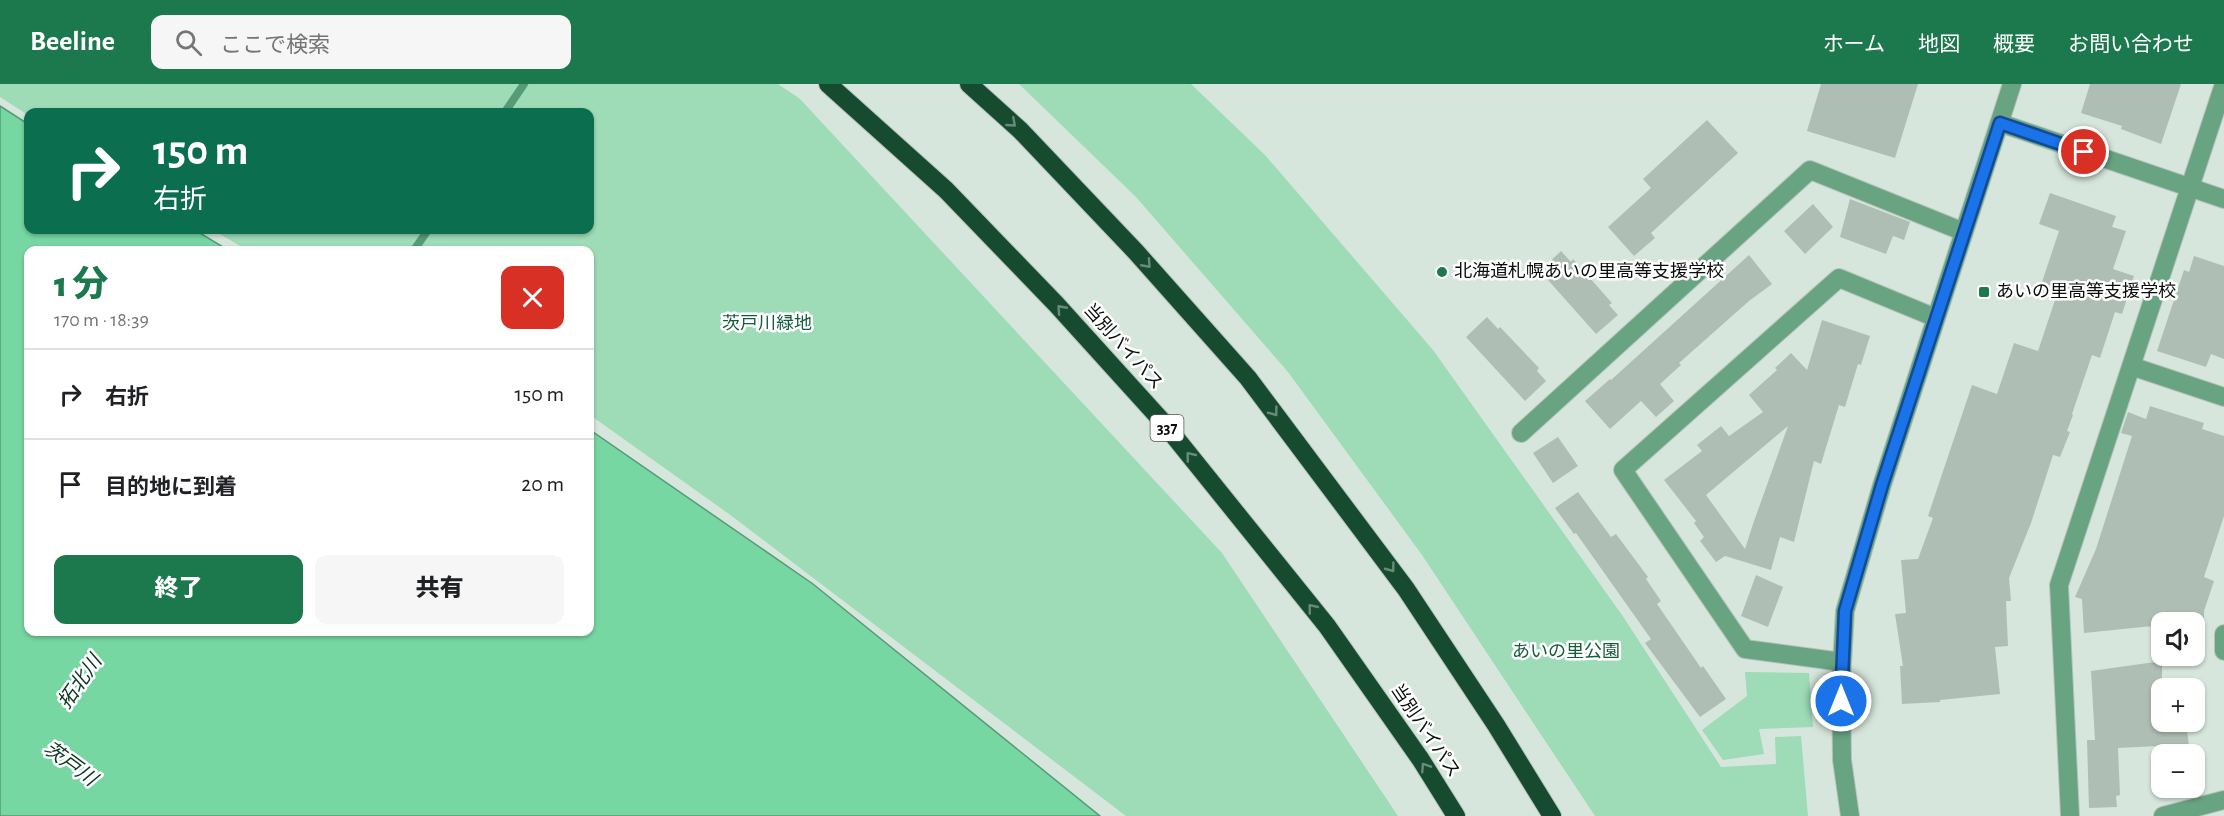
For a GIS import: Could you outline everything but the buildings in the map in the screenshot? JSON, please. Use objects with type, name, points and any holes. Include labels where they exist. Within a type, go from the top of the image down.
[{"type":"highway","name":"当別バイパス","points":[[828,84],[946,190],[1056,303],[1162,421],[1327,626],[1421,760],[1456,816]]},
{"type":"highway","points":[[969,84],[1028,138],[1136,252],[1248,378],[1406,589],[1496,725],[1552,816]]},
{"type":"street","points":[[1850,816],[1842,760],[1842,662],[1845,611],[1882,485],[2012,84]]},
{"type":"street","points":[[2070,816],[2059,585],[2224,84]]},
{"type":"street","points":[[2000,123],[2224,199]]},
{"type":"street","points":[[1521,433],[1810,170],[1964,232]]},
{"type":"street","points":[[1842,662],[1745,649],[1623,470],[1839,278],[1936,318]]},
{"type":"street","points":[[2131,366],[2224,398]]},
{"type":"street","points":[[2224,634],[2224,651]]},
{"type":"street","points":[[2163,816],[2224,800]]},
{"type":"green space","name":"茨戸川緑地","points":[[0,84],[778,84],[800,99],[1222,553],[1398,816],[1126,816],[729,514],[594,418],[594,246],[240,246],[220,234],[594,234],[594,108],[24,108],[24,112],[0,97]]},
{"type":"green space","name":"あいの里公園","points":[[1019,84],[1191,84],[1265,155],[1433,350],[1622,615],[1721,767],[1776,764],[1775,737],[1801,736],[1808,816],[1595,816],[1422,555],[1288,372],[1136,197]]},
{"type":"green space","points":[[1745,672],[1809,673],[1813,727],[1759,729],[1764,754],[1723,760],[1702,730],[1747,696]]},
{"type":"water","name":"茨戸川","points":[[0,106],[24,121],[24,234],[202,234],[221,246],[24,246],[24,636],[594,636],[594,433],[813,584],[1100,816],[0,816]]},
{"type":"waterway","name":"拓北川","points":[[508,108],[524,84]]},
{"type":"waterway","name":"拓北川","points":[[417,246],[425,234]]},
{"type":"place","name":"北海道札幌あいの里高等支援学校","points":[[1442,272]]},
{"type":"place","name":"あいの里高等支援学校","points":[[1984,292]]},
{"type":"route","points":[[1841,701],[1845,611],[1882,485],[2000,123],[2084,152]]}]
